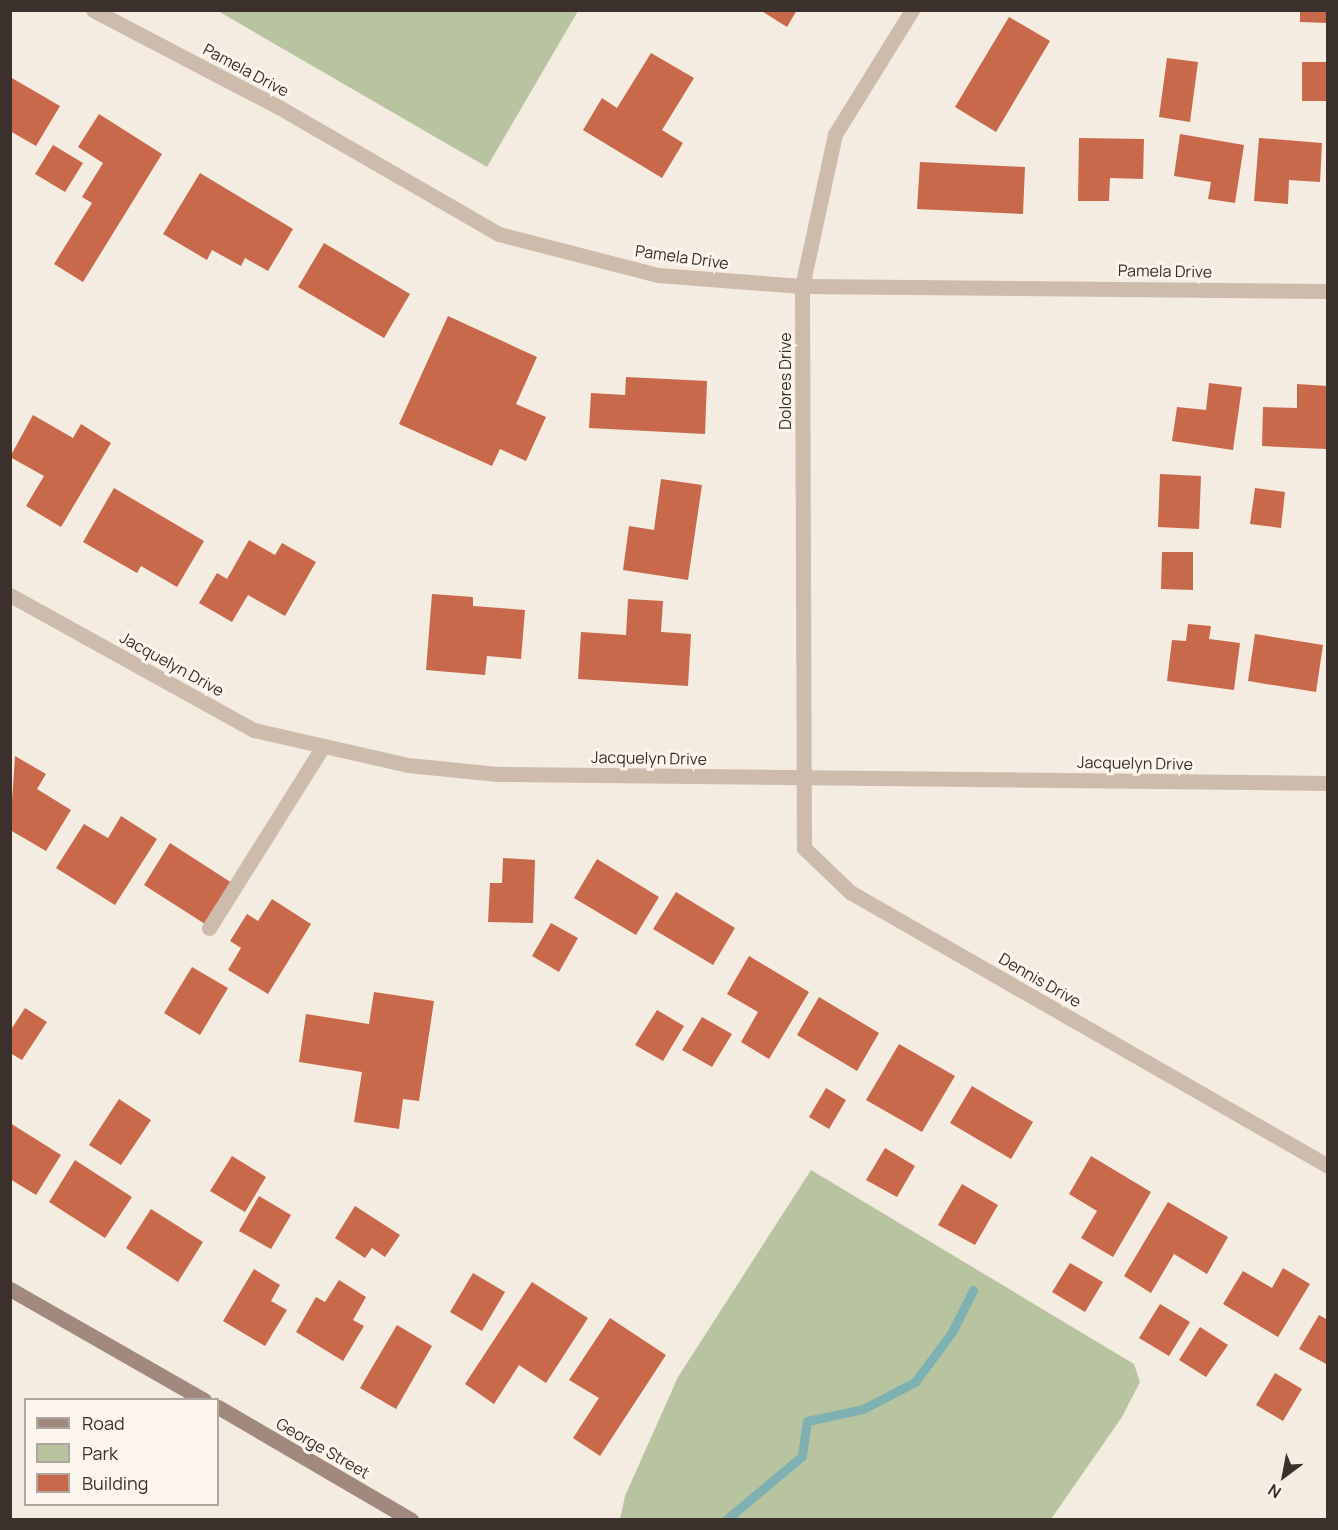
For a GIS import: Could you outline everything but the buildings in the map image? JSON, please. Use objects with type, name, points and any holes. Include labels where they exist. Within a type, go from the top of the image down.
[{"type":"street","name":"Pamela Drive","points":[[93,10],[277,106],[499,234],[658,275],[802,286],[1328,291]]},
{"type":"street","name":"Dolores Drive","points":[[806,778],[802,286],[835,134],[912,10]]},
{"type":"street","name":"Jacquelyn Drive","points":[[10,595],[254,730],[322,748],[498,774],[1328,783]]},
{"type":"street","points":[[209,928],[322,748]]},
{"type":"street","name":"Dennis Drive","points":[[806,778],[804,848],[850,892],[1328,1166]]},
{"type":"street","points":[[10,1289],[201,1398]]},
{"type":"street","name":"George Street","points":[[219,1408],[411,1520]]},
{"type":"green space","points":[[218,11],[578,11],[487,167]]},
{"type":"green space","points":[[811,1170],[1134,1364],[1140,1382],[1122,1417],[1051,1519],[620,1519],[625,1496],[678,1377]]},
{"type":"waterway","points":[[726,1520],[802,1456],[807,1421],[863,1409],[915,1382],[952,1332],[973,1290]]}]
